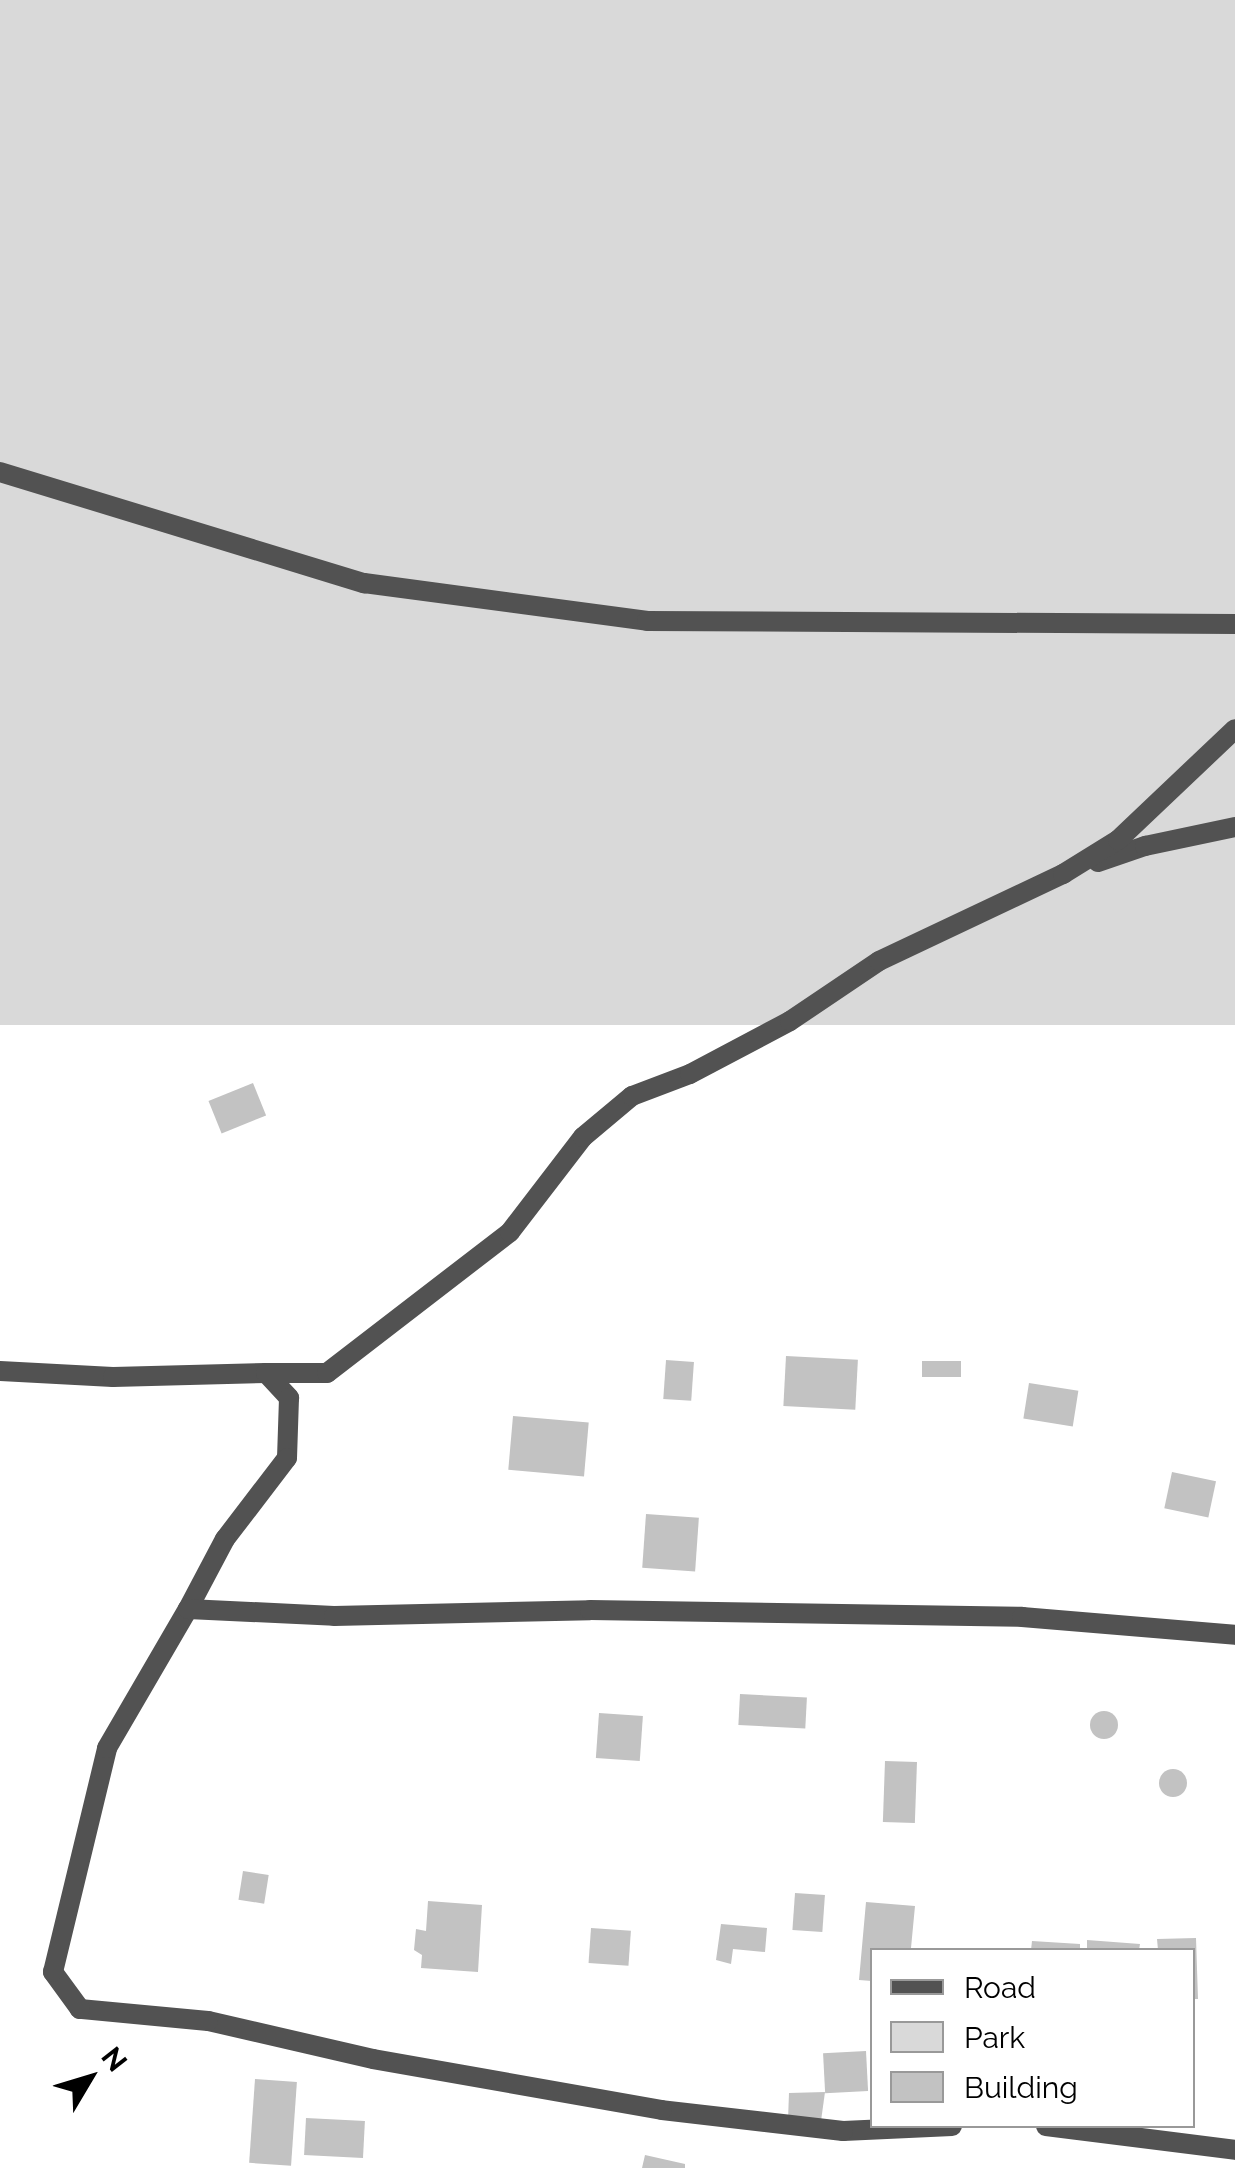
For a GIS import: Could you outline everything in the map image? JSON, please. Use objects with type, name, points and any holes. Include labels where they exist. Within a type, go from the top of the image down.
[{"type":"street","points":[[0,472],[364,583],[647,621],[1235,624]]},
{"type":"street","points":[[0,1372],[114,1377],[326,1372],[510,1232],[584,1137],[632,1096],[690,1074],[790,1021],[879,961],[1063,874],[1118,840],[1235,729]]},
{"type":"street","points":[[1063,874],[1145,846],[1235,826]]},
{"type":"street","points":[[266,1373],[289,1398],[288,1458],[225,1539],[108,1748],[53,1972],[80,2009],[208,2021],[373,2059],[662,2110],[842,2131],[908,2128]]},
{"type":"street","points":[[188,1609],[334,1616],[590,1610],[1022,1617],[1235,1636]]},
{"type":"street","points":[[1062,2128],[1235,2150]]},
{"type":"green space","points":[[0,0],[1235,0],[1235,1025],[0,1025]]},
{"type":"building","points":[[253,1083],[266,1115],[222,1133],[208,1101]]},
{"type":"building","points":[[786,1356],[858,1360],[855,1410],[783,1406]]},
{"type":"building","points":[[666,1360],[694,1362],[691,1401],[663,1399]]},
{"type":"building","points":[[922,1361],[961,1361],[961,1377],[922,1377]]},
{"type":"building","points":[[1029,1383],[1078,1391],[1073,1426],[1023,1419]]},
{"type":"building","points":[[513,1416],[589,1423],[584,1476],[508,1470]]},
{"type":"building","points":[[1172,1472],[1216,1481],[1208,1518],[1164,1508]]},
{"type":"building","points":[[646,1514],[699,1518],[695,1572],[642,1568]]},
{"type":"building","points":[[740,1694],[807,1698],[805,1728],[738,1725]]},
{"type":"building","points":[[1104,1711],[1114,1715],[1118,1725],[1114,1735],[1104,1739],[1094,1735],[1090,1725],[1094,1715]]},
{"type":"building","points":[[599,1713],[643,1716],[640,1761],[596,1758]]},
{"type":"building","points":[[885,1761],[917,1762],[915,1823],[883,1822]]},
{"type":"building","points":[[1173,1769],[1183,1773],[1187,1783],[1183,1793],[1173,1797],[1163,1793],[1159,1783],[1163,1773]]},
{"type":"building","points":[[243,1871],[269,1875],[264,1904],[238,1900]]},
{"type":"building","points":[[795,1893],[825,1895],[822,1932],[792,1930]]},
{"type":"building","points":[[428,1901],[482,1905],[478,1972],[421,1968],[422,1955],[414,1950],[416,1929],[426,1931]]},
{"type":"building","points":[[866,1902],[915,1906],[911,1948],[870,1948],[870,1981],[859,1980]]},
{"type":"building","points":[[721,1924],[767,1928],[765,1952],[733,1949],[731,1964],[716,1960]]},
{"type":"building","points":[[591,1928],[631,1931],[628,1966],[589,1963]]},
{"type":"building","points":[[1196,1938],[1198,1999],[1195,1948],[1158,1948],[1157,1939]]},
{"type":"building","points":[[1087,1940],[1140,1944],[1139,1948],[1087,1948]]},
{"type":"building","points":[[1032,1941],[1080,1944],[1080,1948],[1031,1948]]},
{"type":"building","points":[[866,2051],[868,2091],[825,2093],[823,2053]]},
{"type":"building","points":[[255,2079],[297,2082],[291,2166],[249,2163]]},
{"type":"building","points":[[825,2092],[821,2121],[788,2120],[789,2093]]},
{"type":"building","points":[[306,2118],[365,2121],[363,2158],[304,2155]]},
{"type":"building","points":[[645,2155],[685,2164],[685,2168],[642,2168]]}]
